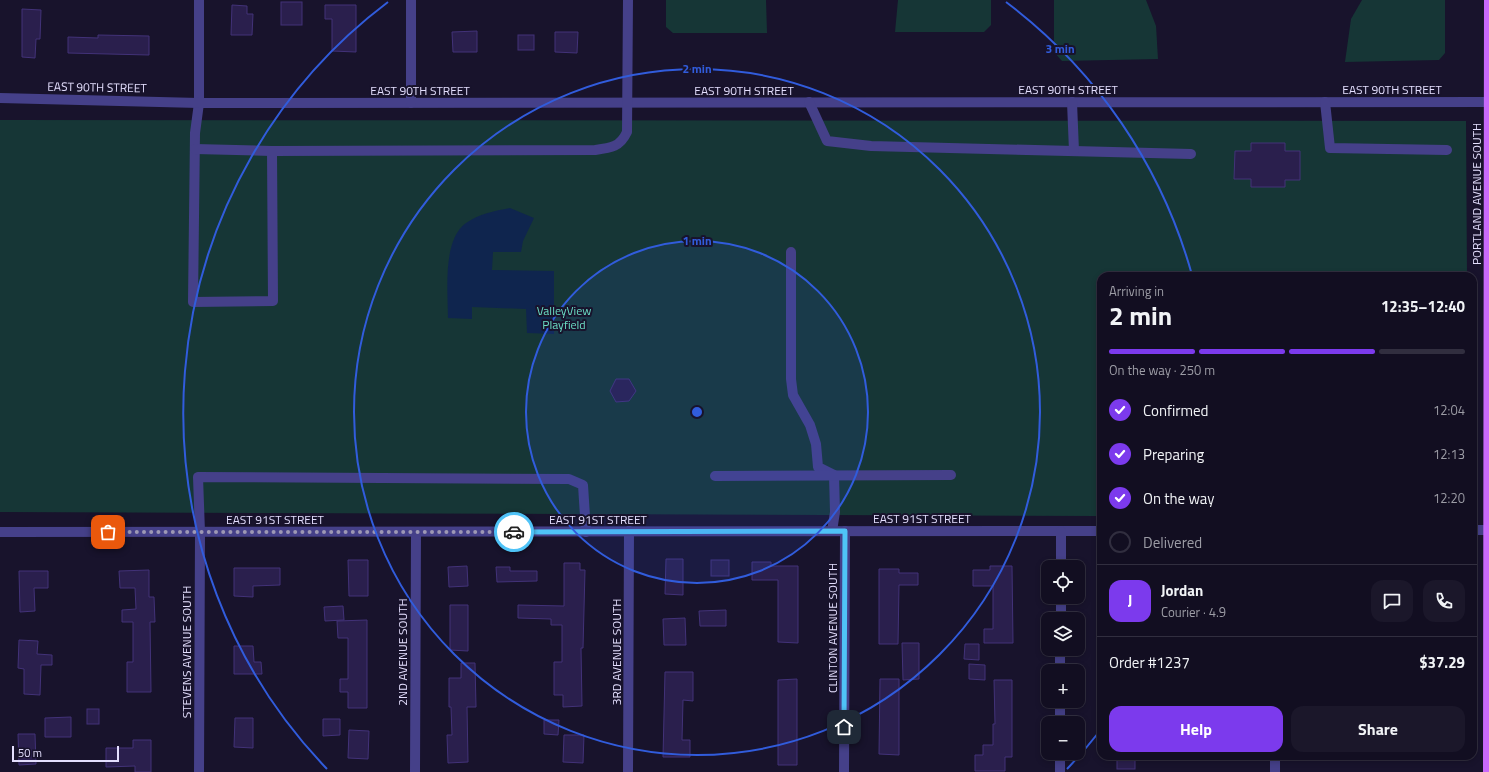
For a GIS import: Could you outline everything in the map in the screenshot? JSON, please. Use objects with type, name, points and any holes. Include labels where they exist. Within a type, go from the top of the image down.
[{"type":"main road","name":"PORTLAND AVENUE SOUTH","points":[[1488,772],[1489,0]]},
{"type":"street","points":[[199,0],[199,103],[195,149],[194,302],[273,301],[272,152]]},
{"type":"street","points":[[411,0],[411,103]]},
{"type":"street","points":[[195,149],[272,152],[609,149],[623,140],[627,132],[628,0]]},
{"type":"street","name":"EAST 90TH STREET","points":[[0,98],[199,103],[1489,102]]},
{"type":"street","points":[[809,102],[827,142],[871,146],[1191,154]]},
{"type":"street","points":[[1072,102],[1074,151]]},
{"type":"street","points":[[1325,102],[1330,148],[1447,150]]},
{"type":"street","points":[[791,252],[791,379],[793,395],[810,425],[816,444],[818,468],[834,475]]},
{"type":"street","points":[[832,531],[835,512],[834,475]]},
{"type":"street","points":[[715,476],[951,475]]},
{"type":"street","name":"STEVENS AVENUE SOUTH","points":[[198,772],[200,532],[198,478],[569,479],[583,485],[586,532]]},
{"type":"street","points":[[1477,530],[1489,530]]},
{"type":"street","name":"3RD AVENUE SOUTH","points":[[628,772],[629,531]]},
{"type":"street","name":"CLINTON AVENUE SOUTH","points":[[844,772],[845,531]]},
{"type":"street","points":[[1061,531],[1061,560]]},
{"type":"street","name":"EAST 91ST STREET","points":[[0,532],[1097,531]]},
{"type":"street","name":"2ND AVENUE SOUTH","points":[[415,772],[416,532]]},
{"type":"street","points":[[1060,760],[1060,772]]},
{"type":"street","points":[[1275,760],[1275,772]]},
{"type":"green space","points":[[666,0],[766,0],[767,33],[673,33],[666,27]]},
{"type":"green space","points":[[898,0],[991,0],[991,25],[984,32],[895,32]]},
{"type":"green space","points":[[1054,0],[1146,0],[1156,26],[1158,59],[1062,61],[1054,52]]},
{"type":"green space","points":[[1362,0],[1445,0],[1445,53],[1439,60],[1345,62],[1351,19]]},
{"type":"green space","name":"ValleyView Playfield","points":[[0,120],[1466,121],[1467,272],[1097,272],[1097,516],[0,512]]},
{"type":"water","points":[[510,208],[534,218],[523,241],[521,252],[493,252],[492,270],[554,271],[554,334],[527,333],[526,309],[472,307],[472,319],[448,318],[448,267],[453,241],[458,231],[466,223],[476,217]]},
{"type":"building","points":[[281,2],[302,2],[302,25],[281,25]]},
{"type":"building","points":[[232,5],[247,6],[247,14],[253,14],[252,35],[231,35]]},
{"type":"building","points":[[325,5],[356,5],[356,52],[332,51],[332,19],[325,19]]},
{"type":"building","points":[[22,9],[41,10],[40,39],[36,39],[35,58],[22,57]]},
{"type":"building","points":[[477,31],[477,52],[453,52],[452,32]]},
{"type":"building","points":[[555,32],[578,32],[577,53],[555,52]]},
{"type":"building","points":[[98,35],[149,36],[149,55],[68,53],[68,37],[98,38]]},
{"type":"building","points":[[518,35],[534,35],[534,50],[518,50]]},
{"type":"building","points":[[1251,143],[1285,143],[1285,151],[1300,151],[1300,180],[1285,180],[1285,187],[1251,187],[1251,179],[1234,179],[1235,151],[1251,151]]},
{"type":"building","points":[[616,379],[629,379],[636,391],[629,401],[616,402],[610,391]]},
{"type":"building","points":[[666,559],[683,559],[683,595],[665,594]]},
{"type":"building","points":[[348,560],[368,560],[368,596],[349,596]]},
{"type":"building","points":[[711,560],[729,560],[729,576],[711,576]]},
{"type":"building","points":[[752,562],[771,562],[771,566],[798,566],[798,643],[778,642],[778,580],[752,580]]},
{"type":"building","points":[[564,563],[580,563],[580,570],[585,570],[583,648],[581,648],[582,706],[563,707],[563,695],[554,695],[554,662],[562,662],[562,625],[551,625],[551,619],[518,618],[518,605],[564,606]]},
{"type":"building","points":[[467,566],[468,586],[449,587],[448,567]]},
{"type":"building","points":[[990,566],[1012,566],[1013,643],[984,643],[984,629],[993,629],[993,586],[973,586],[973,570],[990,570]]},
{"type":"building","points":[[496,567],[510,567],[510,571],[537,571],[537,581],[497,582]]},
{"type":"building","points":[[234,568],[280,568],[280,585],[253,586],[253,597],[234,596]]},
{"type":"building","points":[[879,569],[899,569],[899,573],[918,573],[918,585],[899,585],[898,644],[879,644]]},
{"type":"building","points":[[149,570],[149,597],[154,597],[155,622],[150,622],[151,692],[127,692],[127,662],[133,662],[133,622],[122,622],[122,610],[136,609],[135,588],[120,588],[119,571]]},
{"type":"building","points":[[19,571],[48,571],[48,588],[34,588],[35,611],[20,612]]},
{"type":"building","points":[[450,605],[468,605],[468,651],[450,650]]},
{"type":"building","points":[[343,606],[344,620],[325,621],[324,607]]},
{"type":"building","points":[[726,610],[726,626],[700,626],[699,611]]},
{"type":"building","points":[[685,618],[686,645],[664,645],[663,619]]},
{"type":"building","points":[[367,620],[367,708],[348,708],[348,692],[340,692],[340,679],[348,679],[348,638],[338,638],[337,621]]},
{"type":"building","points":[[19,640],[38,641],[37,654],[52,655],[52,665],[41,665],[40,695],[24,694],[24,669],[18,668]]},
{"type":"building","points":[[902,643],[919,643],[919,679],[903,680]]},
{"type":"building","points":[[965,644],[979,644],[979,660],[964,659]]},
{"type":"building","points":[[234,646],[253,646],[254,662],[261,662],[262,674],[234,674]]},
{"type":"building","points":[[461,663],[475,663],[476,707],[467,707],[468,762],[448,763],[447,735],[452,735],[451,707],[449,707],[449,678],[461,678]]},
{"type":"building","points":[[969,664],[985,665],[985,680],[969,679]]},
{"type":"building","points":[[665,672],[693,672],[693,701],[683,700],[682,740],[690,740],[690,757],[663,757]]},
{"type":"building","points":[[797,679],[797,765],[778,765],[778,680]]},
{"type":"building","points":[[880,679],[899,679],[899,755],[879,754]]},
{"type":"building","points":[[994,680],[1012,680],[1012,757],[1005,757],[1005,771],[975,771],[975,755],[983,755],[983,745],[993,745],[993,724],[995,724]]},
{"type":"building","points":[[87,709],[99,709],[99,724],[87,724]]},
{"type":"building","points":[[71,717],[71,737],[45,737],[45,718]]},
{"type":"building","points":[[235,718],[253,718],[253,748],[234,747]]},
{"type":"building","points":[[323,719],[340,719],[340,735],[323,736]]},
{"type":"building","points":[[544,720],[559,720],[558,735],[544,734]]},
{"type":"building","points":[[349,730],[369,731],[368,759],[348,758]]},
{"type":"building","points":[[18,734],[35,734],[36,764],[19,765]]},
{"type":"building","points":[[564,735],[584,735],[583,763],[563,762]]},
{"type":"building","points":[[133,740],[151,740],[151,772],[135,772],[135,766],[106,767],[106,748],[133,748]]},
{"type":"building","points":[[1117,760],[1135,760],[1135,769],[1117,769]]},
{"type":"way so far","points":[[108,532],[514,532]]},
{"type":"route","points":[[514,532],[845,531],[844,727]]}]
